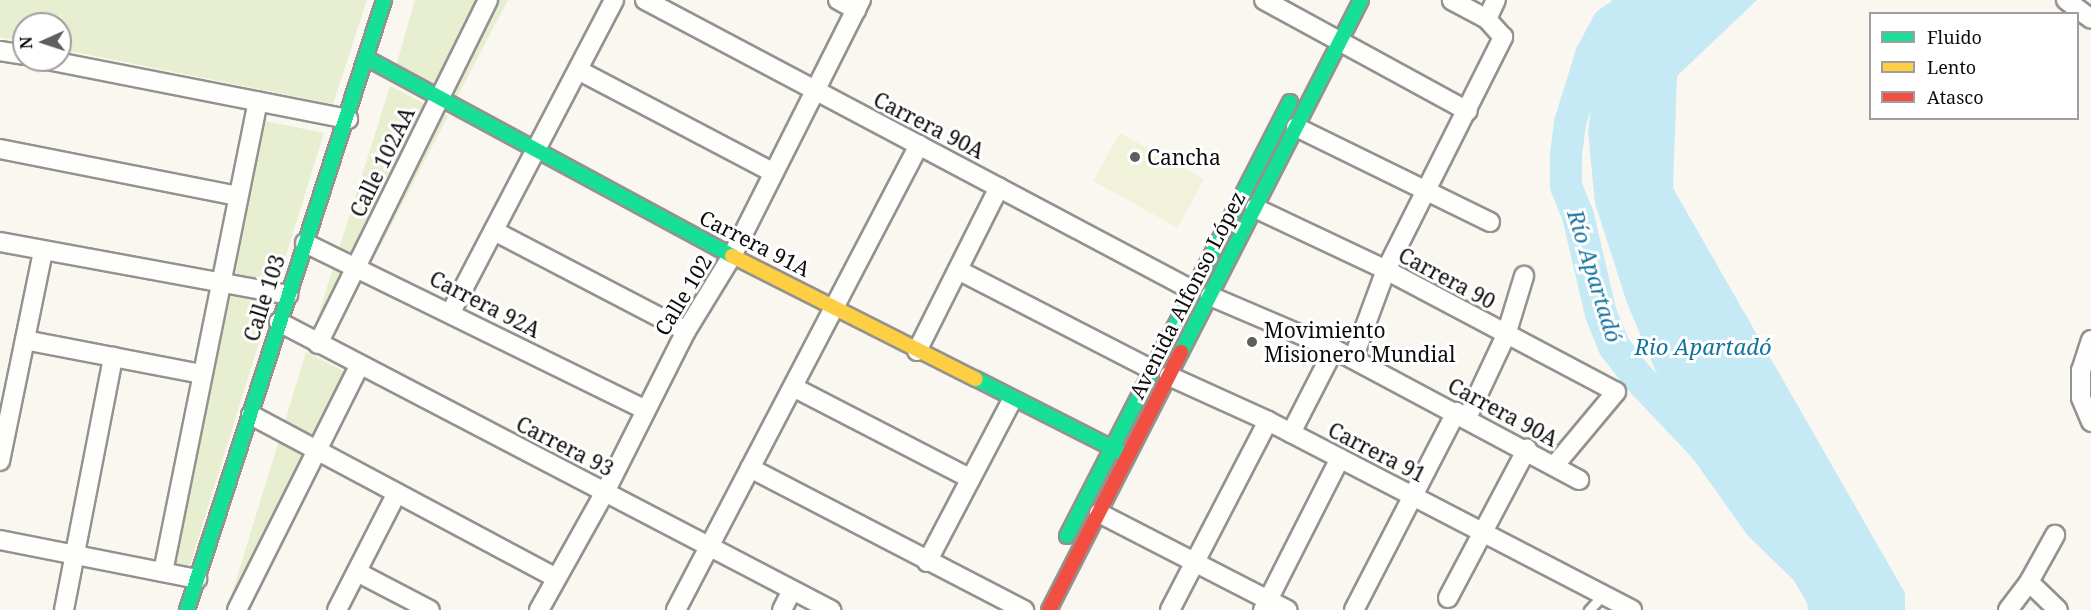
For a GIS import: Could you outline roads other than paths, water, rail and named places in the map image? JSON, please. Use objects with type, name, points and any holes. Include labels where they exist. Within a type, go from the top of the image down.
[{"type":"street","name":"Calle 103","points":[[193,608],[197,579],[279,322],[368,59],[384,0]]},
{"type":"street","name":"Calle 102AA","points":[[318,344],[439,95],[488,0]]},
{"type":"street","points":[[451,312],[614,0]]},
{"type":"street","name":"Carrera 90A","points":[[645,0],[1192,290]]},
{"type":"street","points":[[838,0],[858,5]]},
{"type":"street","points":[[1264,0],[1331,33],[1468,111]]},
{"type":"street","name":"Avenida Alfonso López","points":[[1049,610],[1296,128],[1331,33],[1362,0]]},
{"type":"street","points":[[1353,359],[1386,270],[1468,111],[1503,37],[1487,19],[1452,0]]},
{"type":"street","points":[[1487,19],[1496,0]]},
{"type":"street","points":[[2066,0],[2091,19]]},
{"type":"street","name":"Calle 102","points":[[539,610],[605,492],[644,409],[686,331],[732,256],[858,5]]},
{"type":"street","name":"Carrera 91A","points":[[368,59],[439,95],[536,151],[732,256],[1012,400],[1128,456]]},
{"type":"street","points":[[72,65],[348,119]]},
{"type":"street","points":[[578,70],[774,173]]},
{"type":"street","name":"Avenida Alfonso López","points":[[1060,549],[1299,84]]},
{"type":"street","name":"Calle 103","points":[[164,572],[258,102]]},
{"type":"street","points":[[1296,128],[1490,222]]},
{"type":"street","points":[[676,610],[919,145]]},
{"type":"street","points":[[0,149],[238,196]]},
{"type":"street","points":[[917,351],[999,187]]},
{"type":"street","name":"Carrera 90","points":[[1255,208],[1386,270],[1616,392],[1555,465]]},
{"type":"street","points":[[494,231],[686,331]]},
{"type":"street","points":[[0,242],[220,285],[288,295]]},
{"type":"street","name":"Carrera 92A","points":[[305,243],[357,265],[644,409]]},
{"type":"street","points":[[0,461],[43,251]]},
{"type":"street","points":[[958,270],[1151,369]]},
{"type":"street","points":[[1354,610],[1413,496],[1506,335],[1524,276]]},
{"type":"street","name":"Carrera 90A","points":[[1210,296],[1335,349],[1527,449],[1579,480]]},
{"type":"street","name":"Carrera 93","points":[[279,322],[359,366],[831,610]]},
{"type":"street","points":[[25,340],[202,374]]},
{"type":"street","points":[[2090,420],[2081,398],[2081,370],[2091,340]]},
{"type":"street","points":[[1291,433],[1335,349]]},
{"type":"street","points":[[64,610],[113,357]]},
{"type":"street","points":[[237,610],[359,366]]},
{"type":"street","name":"Carrera 91","points":[[1169,376],[1268,421],[1632,610]]},
{"type":"street","points":[[793,387],[971,478]]},
{"type":"street","points":[[927,562],[1012,400]]},
{"type":"street","points":[[251,415],[556,578]]},
{"type":"street","points":[[1170,610],[1268,421]]},
{"type":"street","points":[[1448,598],[1527,449]]},
{"type":"street","points":[[1266,605],[1340,458]]},
{"type":"street","points":[[750,468],[927,562],[1030,607]]},
{"type":"street","points":[[338,610],[397,493]]},
{"type":"street","points":[[1098,513],[1266,605],[1288,610]]},
{"type":"street","points":[[2008,610],[2029,582],[2055,535]]},
{"type":"street","points":[[0,540],[197,579]]},
{"type":"street","points":[[357,572],[430,610]]},
{"type":"street","points":[[2029,582],[2058,610]]},
{"type":"street","points":[[782,610],[792,590]]},
{"type":"lane","points":[[1589,610],[1603,595]]},
{"type":"water","name":"Rio Apartadó","points":[[1618,0],[1757,0],[1677,76],[1673,188],[1905,593],[1905,610],[1819,610],[1807,571],[1722,471],[1656,372],[1627,303],[1595,203],[1588,132],[1596,65]]},
{"type":"waterway","name":"Río Apartadó","points":[[1640,0],[1608,23],[1591,55],[1570,123],[1566,154],[1566,186],[1578,216],[1601,314],[1614,346],[1634,373],[1705,448],[1760,525],[1807,571],[1823,599],[1824,610]]},
{"type":"place","name":"Cancha","points":[[1135,157]]},
{"type":"place","name":"Movimiento Misionero Mundial","points":[[1252,342]]}]
